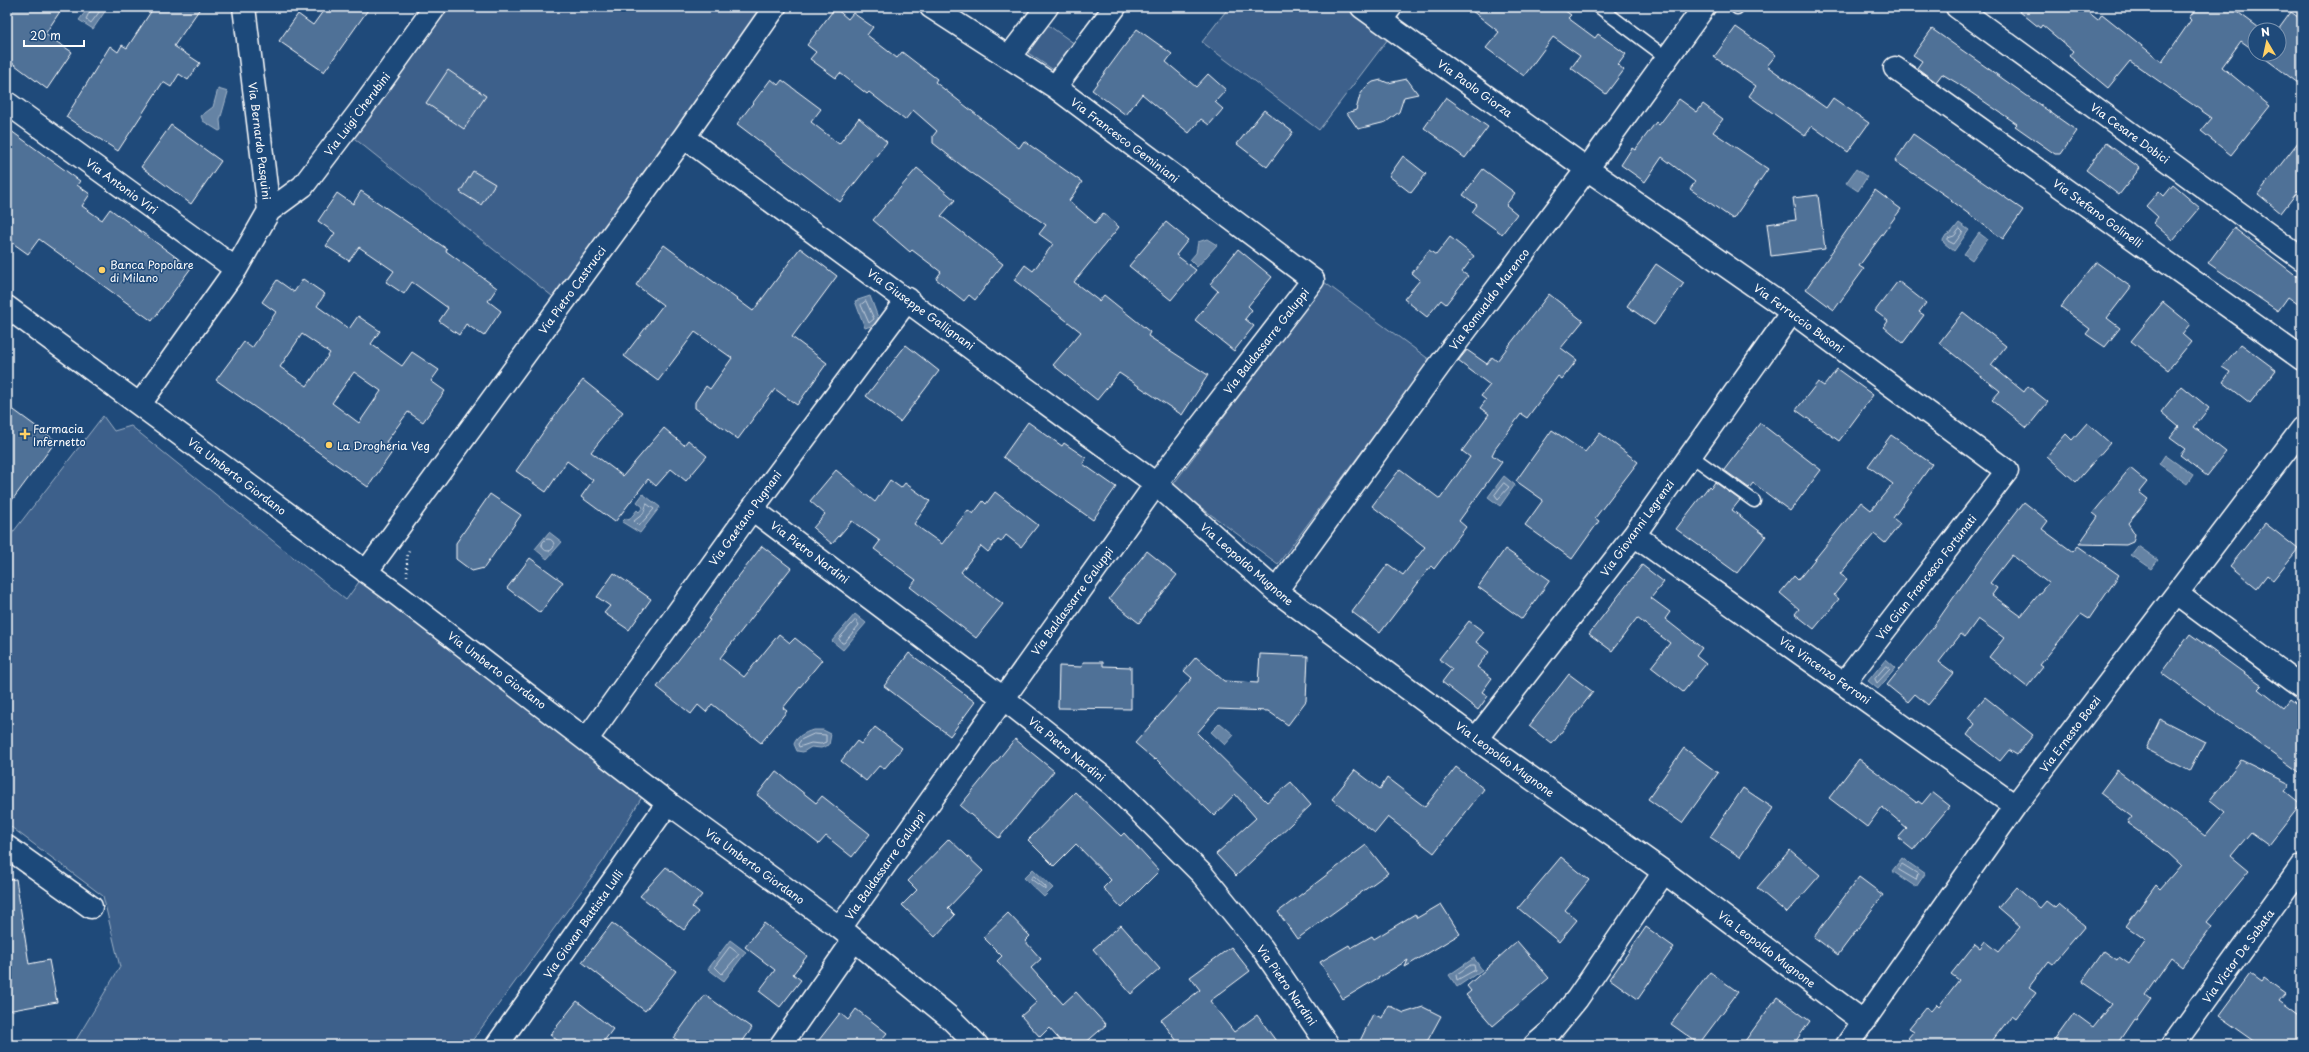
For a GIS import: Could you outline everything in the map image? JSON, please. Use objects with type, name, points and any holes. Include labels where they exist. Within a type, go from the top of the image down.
[{"type":"street","name":"Via Bernardo Pasquini","points":[[140,404],[236,269],[269,210],[244,7]]},
{"type":"street","name":"Via Luigi Cherubini","points":[[269,210],[303,186],[360,111],[435,7]]},
{"type":"street","name":"Via Pietro Castrucci","points":[[366,572],[684,137],[775,7]]},
{"type":"street","name":"Via Francesco Geminiani","points":[[931,7],[1055,87],[1313,280]]},
{"type":"street","points":[[1009,57],[1047,7]]},
{"type":"street","points":[[1055,87],[1115,7]]},
{"type":"street","name":"Via Paolo Giorza","points":[[1362,7],[1391,15],[1587,169]]},
{"type":"street","name":"Via Romualdo Marenco","points":[[1276,591],[1447,355],[1587,169],[1704,7]]},
{"type":"street","name":"Via Cesare Dobici","points":[[1957,7],[2302,259]]},
{"type":"street","name":"Via Stefano Golinelli","points":[[1895,68],[2302,359]]},
{"type":"street","name":"Via Antonio Viri","points":[[7,103],[236,269]]},
{"type":"street","name":"Via Giuseppe Gallignani","points":[[684,137],[908,300],[1156,484]]},
{"type":"street","name":"Via Ferruccio Busoni","points":[[1587,169],[1792,312],[2007,471]]},
{"type":"street","name":"Via Baldassarre Galuppi","points":[[782,1045],[847,934],[1003,698],[1156,484],[1313,280]]},
{"type":"street","name":"Via Gaetano Pugnani","points":[[586,739],[752,509],[908,300]]},
{"type":"street","name":"Via Umberto Giordano","points":[[7,307],[366,572],[668,802],[847,934],[949,1017],[977,1045]]},
{"type":"street","name":"Via Giovanni Legrenzi","points":[[1476,739],[1634,534],[1792,312]]},
{"type":"street","name":"Via Ernesto Boezi","points":[[1847,1045],[2015,806],[2302,429]]},
{"type":"street","name":"Via Gian Francesco Fortunati","points":[[1844,683],[2007,471]]},
{"type":"street","name":"Via Leopoldo Mugnone","points":[[1156,484],[1276,591],[1476,739],[1664,872],[1864,1022]]},
{"type":"street","name":"Via Pietro Nardini","points":[[752,509],[1003,698],[1113,785],[1202,874],[1262,948],[1328,1045]]},
{"type":"street","name":"Via Vincenzo Ferroni","points":[[1634,534],[2015,806]]},
{"type":"street","points":[[2177,594],[2302,687]]},
{"type":"street","name":"Via Giovan Battista Lulli","points":[[497,1045],[668,802]]},
{"type":"street","points":[[7,847],[91,908]]},
{"type":"street","name":"Via Victor De Sabata","points":[[2173,1045],[2302,866]]},
{"type":"street","points":[[1535,1045],[1550,1032],[1578,999],[1664,872]]},
{"type":"lane","points":[[1599,7],[1667,58]]},
{"type":"lane","points":[[1690,455],[1754,501]]},
{"type":"shaded area","points":[[435,7],[774,7],[562,304],[345,131]]},
{"type":"shaded area","points":[[1229,7],[1345,7],[1388,39],[1319,130],[1202,42]]},
{"type":"shaded area","points":[[1048,25],[1075,44],[1055,71],[1028,53]]},
{"type":"shaded area","points":[[1324,282],[1430,360],[1278,564],[1172,486]]},
{"type":"shaded area","points":[[103,416],[114,431],[131,426],[346,600],[366,572],[648,787],[604,860],[469,1045],[73,1045],[120,967],[103,896],[7,824],[7,540]]},
{"type":"water","points":[[89,7],[108,7],[93,29],[79,20]]},
{"type":"water","points":[[218,89],[228,92],[220,120],[221,130],[219,131],[203,121],[201,116],[213,107]]},
{"type":"water","points":[[1856,169],[1867,177],[1858,191],[1846,183]]},
{"type":"water","points":[[1959,223],[1969,230],[1954,251],[1944,243],[1943,240],[1946,235],[1951,233]]},
{"type":"water","points":[[1979,233],[1987,239],[1972,260],[1964,254]]},
{"type":"water","points":[[1207,239],[1217,245],[1197,267],[1190,260],[1196,253],[1198,242]]},
{"type":"water","points":[[870,296],[880,323],[865,328],[855,301]]},
{"type":"water","points":[[2165,455],[2193,475],[2187,484],[2159,464]]},
{"type":"water","points":[[1504,476],[1515,485],[1500,506],[1488,497]]},
{"type":"water","points":[[643,494],[660,507],[640,533],[622,522],[626,518],[629,520],[637,510],[639,512],[643,507],[637,502]]},
{"type":"water","points":[[549,532],[562,542],[547,559],[535,549]]},
{"type":"water","points":[[2138,546],[2158,560],[2151,569],[2131,555]]},
{"type":"water","points":[[855,614],[866,623],[843,650],[832,641]]},
{"type":"water","points":[[1886,659],[1896,668],[1878,689],[1868,681]]},
{"type":"water","points":[[1220,723],[1234,735],[1225,745],[1211,732]]},
{"type":"water","points":[[813,730],[823,730],[831,734],[829,745],[821,748],[811,747],[803,752],[797,751],[794,744],[797,739]]},
{"type":"water","points":[[1902,858],[1925,874],[1916,887],[1892,871]]},
{"type":"water","points":[[1033,869],[1053,888],[1044,897],[1024,878]]},
{"type":"water","points":[[730,940],[746,952],[724,981],[708,969]]},
{"type":"water","points":[[1474,958],[1482,970],[1457,987],[1449,975]]},
{"type":"building","points":[[7,7],[63,7],[45,34],[72,52],[47,89],[7,59]]},
{"type":"building","points":[[154,7],[201,7],[174,46],[200,63],[188,80],[179,74],[171,87],[163,82],[118,151],[66,117],[110,46],[118,52],[122,45],[127,48]]},
{"type":"building","points":[[326,7],[370,7],[324,72],[279,41],[298,14],[313,25]]},
{"type":"building","points":[[1467,7],[1560,7],[1571,15],[1568,18],[1595,38],[1598,34],[1626,54],[1618,65],[1624,70],[1606,94],[1571,68],[1580,56],[1553,37],[1524,76],[1486,48],[1499,32]]},
{"type":"building","points":[[2014,7],[2082,7],[2098,20],[2102,14],[2162,62],[2191,20],[2189,18],[2197,7],[2231,7],[2251,22],[2247,22],[2247,45],[2241,41],[2222,67],[2270,106],[2231,155],[2201,131],[2212,118],[2130,61],[2108,88],[2069,56],[2073,51],[2042,25],[2040,28]]},
{"type":"building","points":[[835,8],[848,19],[853,13],[873,27],[867,35],[897,58],[902,52],[937,79],[935,82],[1019,148],[1024,141],[1082,182],[1069,201],[1095,223],[1103,213],[1119,227],[1074,282],[1099,301],[1104,295],[1150,332],[1148,336],[1208,375],[1182,415],[1119,373],[1097,400],[1053,365],[1081,332],[1014,280],[1025,265],[1033,271],[1053,244],[1039,234],[1046,225],[962,166],[933,143],[933,136],[937,131],[913,110],[905,120],[869,92],[867,94],[840,73],[836,78],[810,59],[816,52],[807,45]]},
{"type":"building","points":[[2291,12],[2302,20],[2302,86],[2270,62],[2287,62],[2287,22],[2284,22]]},
{"type":"building","points":[[1736,27],[1776,55],[1767,66],[1826,108],[1833,98],[1869,123],[1848,152],[1812,126],[1805,136],[1749,96],[1756,86],[1714,57]]},
{"type":"building","points":[[1137,29],[1172,54],[1166,62],[1196,87],[1208,74],[1226,90],[1215,102],[1223,109],[1209,125],[1201,119],[1189,133],[1142,94],[1126,115],[1092,90]]},
{"type":"building","points":[[1932,29],[2077,131],[2061,154],[2055,154],[2015,126],[2017,124],[1942,74],[1936,82],[1917,68],[1922,61],[1913,55]]},
{"type":"building","points":[[448,70],[486,96],[464,129],[426,103]]},
{"type":"building","points":[[771,79],[778,85],[782,80],[821,109],[811,122],[839,144],[859,118],[887,142],[840,202],[737,124]]},
{"type":"building","points":[[1407,79],[1418,94],[1404,97],[1399,112],[1386,122],[1358,129],[1347,113],[1356,110],[1360,95],[1366,87],[1373,82],[1381,80],[1388,83]]},
{"type":"building","points":[[1446,97],[1488,127],[1465,158],[1424,128]]},
{"type":"building","points":[[1679,99],[1697,112],[1703,104],[1723,119],[1713,132],[1768,169],[1733,219],[1690,189],[1695,182],[1662,157],[1645,182],[1621,165],[1632,148],[1635,150],[1656,122],[1659,125]]},
{"type":"building","points":[[1264,110],[1293,132],[1267,167],[1237,144]]},
{"type":"building","points":[[171,125],[221,161],[191,204],[141,167]]},
{"type":"building","points":[[7,128],[80,181],[77,185],[90,194],[82,206],[102,220],[110,209],[191,268],[152,321],[39,239],[28,254],[7,239]]},
{"type":"building","points":[[1913,134],[2023,210],[2003,239],[1951,201],[1952,200],[1895,161]]},
{"type":"building","points":[[2302,137],[2302,186],[2281,213],[2258,194]]},
{"type":"building","points":[[2106,143],[2140,168],[2119,195],[2086,170]]},
{"type":"building","points":[[1403,156],[1426,174],[1411,193],[1389,176]]},
{"type":"building","points":[[917,168],[955,200],[941,216],[1003,264],[975,300],[969,295],[964,301],[936,279],[941,272],[912,250],[910,252],[873,220]]},
{"type":"building","points":[[1483,169],[1515,193],[1506,205],[1517,214],[1502,234],[1472,212],[1477,205],[1463,195]]},
{"type":"building","points":[[473,171],[495,184],[481,205],[460,192]]},
{"type":"building","points":[[2173,185],[2200,208],[2173,240],[2153,223],[2158,217],[2146,206],[2159,191],[2164,196]]},
{"type":"building","points":[[1875,190],[1901,209],[1859,266],[1864,269],[1834,310],[1806,289]]},
{"type":"building","points":[[361,191],[447,249],[446,251],[497,288],[488,301],[501,311],[484,336],[466,324],[459,335],[439,321],[448,308],[412,282],[404,294],[386,282],[394,271],[359,247],[349,261],[326,246],[335,233],[318,221],[337,193],[353,204]]},
{"type":"building","points":[[1818,195],[1825,249],[1771,256],[1767,224],[1796,220],[1793,198]]},
{"type":"building","points":[[1166,222],[1188,240],[1176,255],[1196,270],[1171,300],[1129,266]]},
{"type":"building","points":[[2234,228],[2302,280],[2302,307],[2288,297],[2278,311],[2208,263]]},
{"type":"building","points":[[1450,237],[1474,256],[1462,272],[1468,276],[1446,304],[1441,300],[1427,317],[1404,299],[1420,280],[1412,273],[1429,250],[1436,255]]},
{"type":"building","points":[[664,245],[753,311],[800,248],[837,276],[792,337],[827,363],[797,405],[775,389],[738,439],[695,408],[695,402],[706,386],[710,389],[732,358],[695,332],[658,381],[624,356],[663,305],[636,285]]},
{"type":"building","points":[[1238,249],[1272,277],[1248,306],[1252,310],[1245,319],[1254,326],[1234,351],[1195,320],[1218,291],[1210,284]]},
{"type":"building","points":[[2096,262],[2131,287],[2107,318],[2120,328],[2105,347],[2086,334],[2090,329],[2061,307]]},
{"type":"building","points":[[1656,264],[1684,283],[1654,325],[1627,306]]},
{"type":"building","points":[[303,279],[325,294],[317,306],[349,329],[358,316],[380,331],[371,344],[402,366],[412,352],[439,370],[431,381],[445,391],[423,422],[408,412],[386,442],[395,448],[368,487],[216,380],[244,342],[252,348],[276,312],[262,302],[277,280],[294,292]],"holes":[[[302,334],[330,353],[307,386],[280,367]],[[354,372],[381,391],[359,423],[332,403]]]},
{"type":"building","points":[[1898,281],[1926,303],[1919,312],[1924,315],[1903,343],[1884,327],[1888,321],[1875,311]]},
{"type":"building","points":[[1549,294],[1583,321],[1561,348],[1577,360],[1562,379],[1558,376],[1527,418],[1521,414],[1495,449],[1492,455],[1502,462],[1459,521],[1466,527],[1434,569],[1431,566],[1380,633],[1352,612],[1388,564],[1403,575],[1425,547],[1372,506],[1400,469],[1440,499],[1470,457],[1462,451],[1489,414],[1480,408],[1486,400],[1481,396],[1490,385],[1458,361],[1467,350],[1487,364],[1492,357],[1497,361]]},
{"type":"building","points":[[2163,302],[2190,324],[2182,334],[2191,342],[2168,370],[2131,341]]},
{"type":"building","points":[[1963,312],[2006,346],[1991,365],[2024,392],[2028,386],[2048,402],[2027,428],[1992,400],[2000,391],[1939,343]]},
{"type":"building","points":[[2241,344],[2276,370],[2250,403],[2223,382],[2230,372],[2222,367]]},
{"type":"building","points":[[906,345],[939,371],[900,422],[866,396]]},
{"type":"building","points":[[1837,369],[1873,395],[1839,441],[1796,410],[1818,382],[1824,386]]},
{"type":"building","points":[[583,380],[623,412],[591,452],[623,476],[664,428],[684,445],[688,440],[707,456],[686,481],[671,469],[656,486],[648,479],[615,522],[581,497],[593,480],[567,461],[546,492],[516,471],[560,408]]},
{"type":"building","points":[[2182,386],[2209,408],[2194,427],[2226,452],[2207,476],[2180,455],[2185,449],[2170,438],[2179,427],[2161,412]]},
{"type":"building","points":[[7,405],[56,441],[7,507]]},
{"type":"building","points":[[1028,422],[1062,446],[1064,443],[1086,458],[1083,464],[1116,487],[1093,520],[1003,457]]},
{"type":"building","points":[[1760,423],[1821,470],[1790,511],[1753,483],[1749,488],[1724,470]]},
{"type":"building","points":[[2087,423],[2110,443],[2076,482],[2047,456],[2066,434],[2072,440]]},
{"type":"building","points":[[1552,430],[1585,452],[1600,433],[1638,462],[1595,518],[1599,521],[1572,559],[1525,525],[1543,500],[1516,481]]},
{"type":"building","points":[[1891,435],[1932,464],[1893,518],[1900,524],[1885,543],[1874,534],[1840,574],[1847,579],[1834,595],[1839,599],[1814,629],[1795,614],[1799,609],[1780,593],[1794,576],[1798,580],[1861,502],[1871,510],[1893,484],[1868,466]]},
{"type":"building","points":[[2130,468],[2147,482],[2139,492],[2148,499],[2128,523],[2135,534],[2133,542],[2126,545],[2079,544],[2098,517],[2093,513]]},
{"type":"building","points":[[836,470],[875,502],[890,480],[901,488],[905,483],[930,501],[914,524],[942,544],[968,510],[973,514],[983,501],[986,504],[995,492],[1038,525],[1021,547],[1006,535],[1001,542],[998,540],[988,552],[981,546],[961,572],[1003,604],[976,638],[910,587],[916,580],[874,549],[880,541],[852,521],[832,544],[813,528],[825,514],[810,501]]},
{"type":"building","points":[[1715,482],[1740,500],[1732,510],[1766,536],[1737,573],[1676,529],[1709,486],[1711,488]]},
{"type":"building","points":[[490,494],[521,515],[484,568],[472,571],[456,559],[456,543]]},
{"type":"building","points":[[2024,502],[2048,521],[2042,529],[2073,552],[2078,546],[2119,575],[2089,619],[2081,614],[2040,665],[2043,667],[2027,687],[1989,657],[2004,638],[1978,619],[1965,637],[1961,634],[1939,662],[1954,673],[1928,705],[1915,694],[1908,702],[1887,685],[1931,630],[1986,551]],"holes":[[[2012,555],[2048,583],[2021,616],[1992,595],[1997,588],[1990,583]]]},
{"type":"building","points":[[2265,523],[2298,549],[2273,580],[2267,575],[2257,588],[2230,566]]},
{"type":"building","points":[[762,546],[791,568],[720,658],[744,677],[779,634],[790,643],[795,638],[822,660],[783,708],[787,711],[761,743],[712,704],[706,712],[698,705],[691,714],[657,687],[710,620],[708,619]]},
{"type":"building","points":[[1505,549],[1550,580],[1522,619],[1478,587]]},
{"type":"building","points":[[1147,551],[1177,575],[1139,623],[1109,599]]},
{"type":"building","points":[[530,558],[563,582],[540,613],[507,588]]},
{"type":"building","points":[[1642,565],[1664,582],[1651,598],[1670,612],[1665,619],[1702,648],[1696,656],[1706,664],[1683,692],[1651,667],[1670,643],[1637,618],[1612,651],[1589,634]]},
{"type":"building","points":[[614,573],[651,599],[629,630],[604,613],[610,606],[597,597]]},
{"type":"building","points":[[1469,621],[1484,632],[1476,642],[1489,652],[1477,667],[1492,678],[1482,692],[1488,696],[1478,710],[1442,682],[1452,669],[1439,659]]},
{"type":"building","points":[[2190,634],[2262,686],[2259,689],[2283,708],[2290,699],[2302,708],[2302,774],[2161,673]]},
{"type":"building","points":[[909,653],[975,702],[950,736],[884,686]]},
{"type":"building","points":[[1260,654],[1308,656],[1306,701],[1288,725],[1268,711],[1218,709],[1197,733],[1267,802],[1291,782],[1311,805],[1236,876],[1216,854],[1256,818],[1235,794],[1214,816],[1156,759],[1155,760],[1135,743],[1192,678],[1184,671],[1196,657],[1224,681],[1258,683]]},
{"type":"building","points":[[1083,662],[1103,662],[1103,666],[1131,667],[1131,709],[1058,708],[1059,666],[1082,667]]},
{"type":"building","points":[[1569,674],[1593,692],[1552,744],[1529,726]]},
{"type":"building","points":[[1985,697],[2033,735],[2017,755],[2009,750],[2000,761],[1967,735],[1975,724],[1968,718]]},
{"type":"building","points":[[2160,719],[2205,742],[2190,771],[2146,749]]},
{"type":"building","points":[[875,727],[902,748],[884,769],[879,766],[866,781],[841,761],[857,741],[861,744]]},
{"type":"building","points":[[1015,739],[1054,771],[999,838],[960,806]]},
{"type":"building","points":[[1684,748],[1718,773],[1682,823],[1648,799]]},
{"type":"building","points":[[1859,759],[1917,803],[1918,801],[1922,804],[1932,792],[1950,806],[1913,850],[1898,838],[1907,828],[1882,807],[1867,827],[1829,798]]},
{"type":"building","points":[[2241,760],[2290,784],[2285,791],[2301,804],[2269,845],[2251,832],[2231,856],[2249,871],[2207,922],[2212,926],[2182,966],[2172,958],[2146,995],[2151,999],[2136,1020],[2134,1019],[2117,1044],[2118,1045],[2051,1045],[2074,1013],[2093,1027],[2112,1003],[2082,982],[2104,951],[2117,960],[2119,957],[2129,964],[2146,940],[2126,926],[2156,885],[2160,889],[2181,865],[2167,852],[2127,823],[2132,817],[2100,793],[2117,770],[2205,836],[2225,812],[2210,800]]},
{"type":"building","points":[[1456,767],[1484,789],[1434,853],[1388,817],[1375,833],[1332,799],[1355,770],[1380,789],[1387,778],[1425,807]]},
{"type":"building","points":[[776,771],[816,803],[822,796],[870,834],[852,857],[826,836],[819,844],[757,795]]},
{"type":"building","points":[[1743,788],[1773,808],[1740,857],[1710,837]]},
{"type":"building","points":[[1075,792],[1121,836],[1124,833],[1159,871],[1122,908],[1103,888],[1111,880],[1076,844],[1054,866],[1028,840]]},
{"type":"building","points":[[949,839],[983,871],[948,908],[955,915],[935,937],[902,905],[917,890],[908,881]]},
{"type":"building","points":[[1366,845],[1388,873],[1297,939],[1278,912]]},
{"type":"building","points":[[1790,850],[1820,875],[1787,913],[1757,888]]},
{"type":"building","points":[[1561,857],[1589,880],[1565,910],[1577,920],[1559,942],[1518,908]]},
{"type":"building","points":[[666,867],[702,895],[692,907],[698,912],[684,930],[640,896]]},
{"type":"building","points":[[1859,877],[1883,895],[1838,955],[1814,937]]},
{"type":"building","points":[[16,879],[29,964],[49,960],[57,1002],[7,1011],[7,880]]},
{"type":"building","points":[[2016,887],[2040,908],[2046,901],[2055,908],[2059,904],[2085,926],[2053,964],[2049,961],[2029,987],[2036,992],[2016,1018],[2012,1015],[1989,1045],[1916,1045],[1908,1038],[1914,1031],[1909,1028],[1926,1007],[1931,1011],[1937,1004],[1939,1006],[1959,980],[1951,974],[1975,944],[1980,948],[1985,941],[1999,952],[2020,927],[1998,908]]},
{"type":"building","points":[[1441,904],[1460,934],[1405,967],[1408,960],[1343,999],[1320,962],[1349,945],[1351,948],[1372,936],[1374,939],[1415,914],[1417,918]]},
{"type":"building","points":[[1008,913],[1030,936],[1025,941],[1041,959],[1031,968],[1063,1004],[1076,992],[1106,1025],[1083,1045],[1064,1045],[1049,1028],[1040,1037],[1021,1016],[1037,1002],[997,961],[1002,956],[983,937]]},
{"type":"building","points":[[612,923],[676,971],[645,1011],[582,962]]},
{"type":"building","points":[[764,923],[807,956],[793,974],[801,980],[780,1007],[759,991],[775,970],[745,947]]},
{"type":"building","points":[[1121,925],[1160,969],[1131,994],[1093,949]]},
{"type":"building","points":[[1646,927],[1674,947],[1638,999],[1610,979]]},
{"type":"building","points":[[1517,941],[1549,978],[1493,1026],[1466,995],[1471,991],[1467,986]]},
{"type":"building","points":[[1231,947],[1250,971],[1210,1001],[1234,1032],[1257,1015],[1279,1045],[1180,1045],[1161,1020],[1200,990],[1190,977]]},
{"type":"building","points":[[1710,972],[1738,992],[1699,1044],[1671,1024]]},
{"type":"building","points":[[2250,974],[2261,982],[2264,978],[2285,993],[2279,1000],[2302,1017],[2302,1045],[2260,1045],[2219,1016]]},
{"type":"building","points":[[705,995],[752,1028],[740,1045],[685,1045],[674,1038]]},
{"type":"building","points":[[1777,997],[1810,1021],[1793,1045],[1742,1045]]},
{"type":"building","points":[[577,1001],[613,1029],[601,1045],[564,1045],[550,1035]]},
{"type":"building","points":[[1388,1005],[1404,1013],[1423,1007],[1441,1016],[1428,1040],[1414,1045],[1358,1045],[1373,1014],[1382,1018]]},
{"type":"building","points":[[856,1009],[887,1033],[877,1045],[815,1045],[840,1013],[848,1020]]},
{"type":"place","name":"Banca Popolare di Milano","points":[[102,270]]},
{"type":"place","name":"Farmacia Infernetto","points":[[25,434]]},
{"type":"place","name":"La Drogheria Veg","points":[[329,445]]}]
